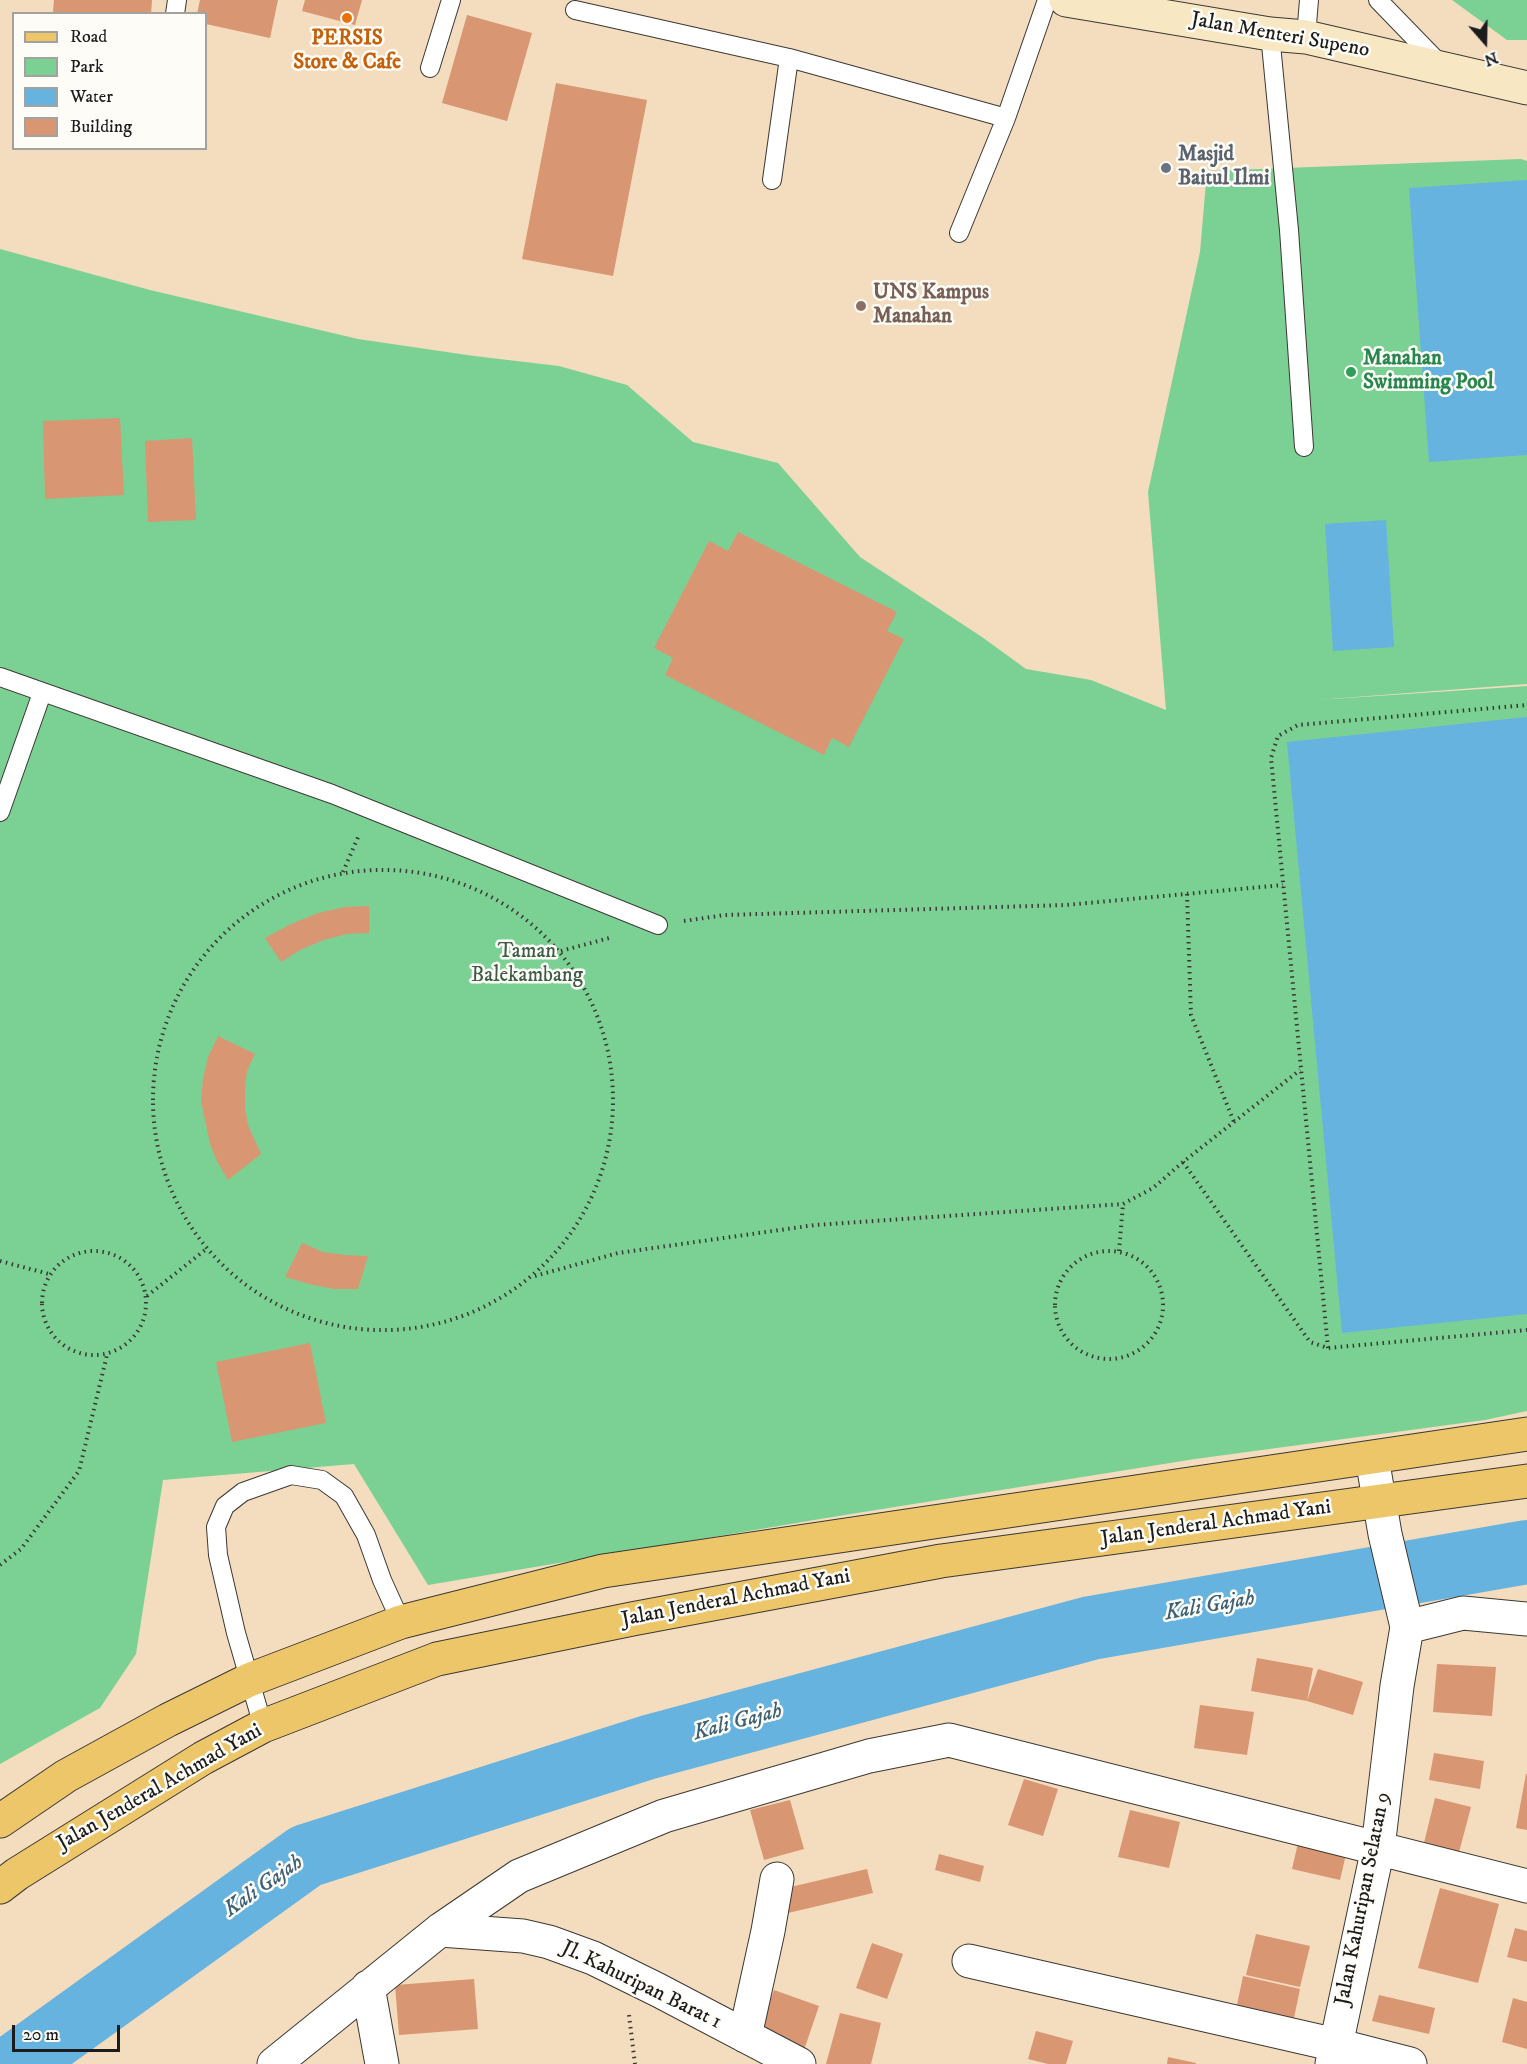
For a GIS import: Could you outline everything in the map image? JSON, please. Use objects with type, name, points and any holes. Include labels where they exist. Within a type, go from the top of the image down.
[{"type":"main road","name":"Jalan Menteri Supeno","points":[[1066,0],[1270,34],[1306,37],[1527,88]]},
{"type":"main road","name":"Jalan Jenderal Achmad Yani","points":[[0,1821],[66,1776],[168,1720],[249,1680],[401,1622],[603,1571],[1527,1434]]},
{"type":"main road","name":"Jalan Jenderal Achmad Yani","points":[[0,1887],[17,1874],[202,1758],[263,1726],[437,1659],[632,1618],[941,1561],[1382,1518],[1527,1481]]},
{"type":"street","points":[[1372,1458],[1382,1518],[1406,1622],[1463,1612],[1527,1619]]},
{"type":"street","name":"Jalan Kahuripan Selatan 9","points":[[1334,2054],[1378,1848],[1406,1622]]},
{"type":"street","points":[[274,2064],[440,1930],[519,1876],[664,1816],[869,1756],[949,1740],[1527,1886]]},
{"type":"street","points":[[745,2037],[777,1879]]},
{"type":"street","name":"Jl. Kahuripan Barat 1","points":[[440,1930],[497,1933],[549,1942],[624,1973],[799,2064]]},
{"type":"street","points":[[969,1961],[1334,2054],[1410,2064]]},
{"type":"street","points":[[368,1988],[382,2064]]},
{"type":"lane","points":[[430,68],[451,0]]},
{"type":"lane","points":[[959,233],[1006,118],[1047,0]]},
{"type":"lane","points":[[1306,37],[1309,0]]},
{"type":"lane","points":[[1378,0],[1444,69]]},
{"type":"lane","points":[[575,10],[789,58],[1006,118]]},
{"type":"lane","points":[[1270,34],[1289,230],[1304,447]]},
{"type":"lane","points":[[772,180],[789,58]]},
{"type":"lane","points":[[0,677],[332,794],[658,925]]},
{"type":"lane","points":[[0,812],[42,693]]},
{"type":"lane","points":[[263,1726],[218,1556],[216,1527],[225,1506],[243,1492],[291,1475],[322,1480],[344,1496],[366,1535],[382,1580],[401,1622]]},
{"type":"path","points":[[1328,1348],[1271,758],[1278,736],[1298,725],[1527,705]]},
{"type":"path","points":[[343,873],[370,810]]},
{"type":"path","points":[[404,870],[463,883],[517,911],[561,951],[594,1002],[612,1059],[615,1119],[602,1178],[574,1232],[533,1277],[482,1310],[424,1328],[363,1331],[304,1318],[250,1290],[205,1250],[173,1199],[154,1141],[152,1081],[165,1022],[193,968],[234,924],[285,891],[343,873],[404,870]]},
{"type":"path","points":[[561,951],[658,925],[725,915],[1066,905],[1283,885]]},
{"type":"path","points":[[1187,894],[1191,1015],[1234,1122]]},
{"type":"path","points":[[533,1277],[618,1253],[815,1226],[1123,1204],[1154,1188],[1183,1162],[1301,1070]]},
{"type":"path","points":[[1183,1162],[1310,1342],[1328,1348],[1527,1330]]},
{"type":"path","points":[[1119,1251],[1123,1204]]},
{"type":"path","points":[[93,1250],[118,1256],[137,1272],[147,1296],[144,1321],[130,1343],[107,1355],[81,1355],[59,1344],[44,1323],[40,1298],[49,1274],[68,1257],[93,1250]]},
{"type":"path","points":[[147,1296],[205,1250]]},
{"type":"path","points":[[1119,1251],[1145,1263],[1161,1287],[1163,1315],[1150,1341],[1126,1357],[1098,1359],[1072,1347],[1057,1323],[1054,1295],[1067,1269],[1091,1253],[1119,1251]]},
{"type":"path","points":[[0,1261],[49,1274]]},
{"type":"path","points":[[0,1565],[21,1549],[79,1471],[107,1355]]},
{"type":"green space","points":[[1452,0],[1527,0],[1527,40],[1507,40]]},
{"type":"green space","name":"Taman Balekambang","points":[[1521,159],[1527,161],[1527,684],[1316,700],[1527,686],[1527,1411],[1485,1420],[1195,1459],[428,1585],[354,1464],[163,1480],[136,1654],[100,1708],[0,1764],[0,249],[150,290],[358,339],[559,366],[627,385],[693,442],[778,463],[860,557],[982,637],[1026,669],[1091,680],[1166,710],[1148,492],[1200,252],[1207,171]]},
{"type":"water","points":[[1527,180],[1527,455],[1429,462],[1409,188]]},
{"type":"water","points":[[1386,520],[1394,647],[1333,651],[1325,524]]},
{"type":"water","points":[[1527,717],[1527,1314],[1342,1333],[1287,742]]},
{"type":"building","points":[[54,0],[152,0],[151,12],[53,12]]},
{"type":"building","points":[[200,0],[278,0],[270,38],[207,24],[207,12],[197,12]]},
{"type":"building","points":[[305,0],[362,0],[355,25],[302,11]]},
{"type":"building","points":[[467,15],[532,33],[507,121],[442,103]]},
{"type":"building","points":[[556,83],[647,100],[613,276],[522,259]]},
{"type":"building","points":[[120,418],[124,495],[45,499],[43,421]]},
{"type":"building","points":[[192,438],[196,520],[148,522],[145,441]]},
{"type":"building","points":[[738,532],[897,612],[887,631],[904,639],[849,747],[832,738],[824,755],[665,675],[673,658],[654,648],[709,541],[728,551]]},
{"type":"building","points":[[369,906],[369,933],[347,934],[324,940],[300,950],[281,962],[265,938],[318,913],[345,907]]},
{"type":"building","points":[[218,1036],[255,1054],[247,1071],[245,1109],[248,1125],[261,1154],[228,1180],[210,1144],[201,1101],[208,1057]]},
{"type":"building","points":[[302,1243],[323,1252],[368,1256],[358,1289],[334,1289],[285,1277]]},
{"type":"building","points":[[310,1343],[326,1423],[232,1442],[216,1362]]},
{"type":"building","points":[[1257,1658],[1313,1668],[1307,1701],[1251,1691]]},
{"type":"building","points":[[1437,1664],[1496,1667],[1492,1716],[1433,1712]]},
{"type":"building","points":[[1318,1669],[1363,1682],[1353,1715],[1307,1701]]},
{"type":"building","points":[[1200,1705],[1254,1712],[1247,1755],[1194,1748]]},
{"type":"building","points":[[1434,1753],[1484,1761],[1480,1789],[1429,1780]]},
{"type":"building","points":[[1527,1774],[1527,1830],[1516,1828]]},
{"type":"building","points":[[1024,1779],[1058,1789],[1043,1836],[1008,1825]]},
{"type":"building","points":[[1435,1798],[1471,1807],[1458,1856],[1423,1847]]},
{"type":"building","points":[[790,1800],[804,1849],[764,1860],[750,1810]]},
{"type":"building","points":[[1130,1810],[1180,1822],[1169,1868],[1118,1857]]},
{"type":"building","points":[[1298,1843],[1346,1854],[1340,1880],[1292,1869]]},
{"type":"building","points":[[939,1854],[984,1866],[980,1882],[935,1870]]},
{"type":"building","points":[[867,1869],[873,1893],[788,1913],[782,1889]]},
{"type":"building","points":[[1440,1888],[1499,1904],[1478,1983],[1418,1968]]},
{"type":"building","points":[[1515,1928],[1527,1931],[1527,1962],[1507,1957]]},
{"type":"building","points":[[1256,1934],[1310,1946],[1300,1987],[1246,1975]]},
{"type":"building","points":[[872,1943],[903,1954],[887,1999],[856,1988]]},
{"type":"building","points":[[1243,1976],[1300,1989],[1294,2018],[1237,2005]]},
{"type":"building","points":[[474,1979],[478,2029],[399,2035],[395,1985]]},
{"type":"building","points":[[774,1990],[819,2006],[803,2053],[757,2038]]},
{"type":"building","points":[[1379,1995],[1435,2008],[1429,2034],[1372,2021]]},
{"type":"building","points":[[1513,1998],[1527,2002],[1527,2049],[1502,2042]]},
{"type":"building","points":[[840,2013],[881,2023],[871,2064],[826,2064]]},
{"type":"building","points":[[1036,2031],[1073,2041],[1066,2064],[1048,2064],[1028,2059]]},
{"type":"building","points":[[1168,2057],[1196,2063],[1196,2064],[1167,2064]]},
{"type":"waterway","name":"Kali Gajah","points":[[17,2064],[306,1856],[649,1747],[1091,1628],[1527,1552]]},
{"type":"place","name":"PERSIS Store & Cafe","points":[[347,18]]},
{"type":"place","name":"Masjid Baitul Ilmi","points":[[1166,168]]},
{"type":"place","name":"UNS Kampus Manahan","points":[[861,306]]},
{"type":"place","name":"Manahan Swimming Pool","points":[[1351,372]]}]
